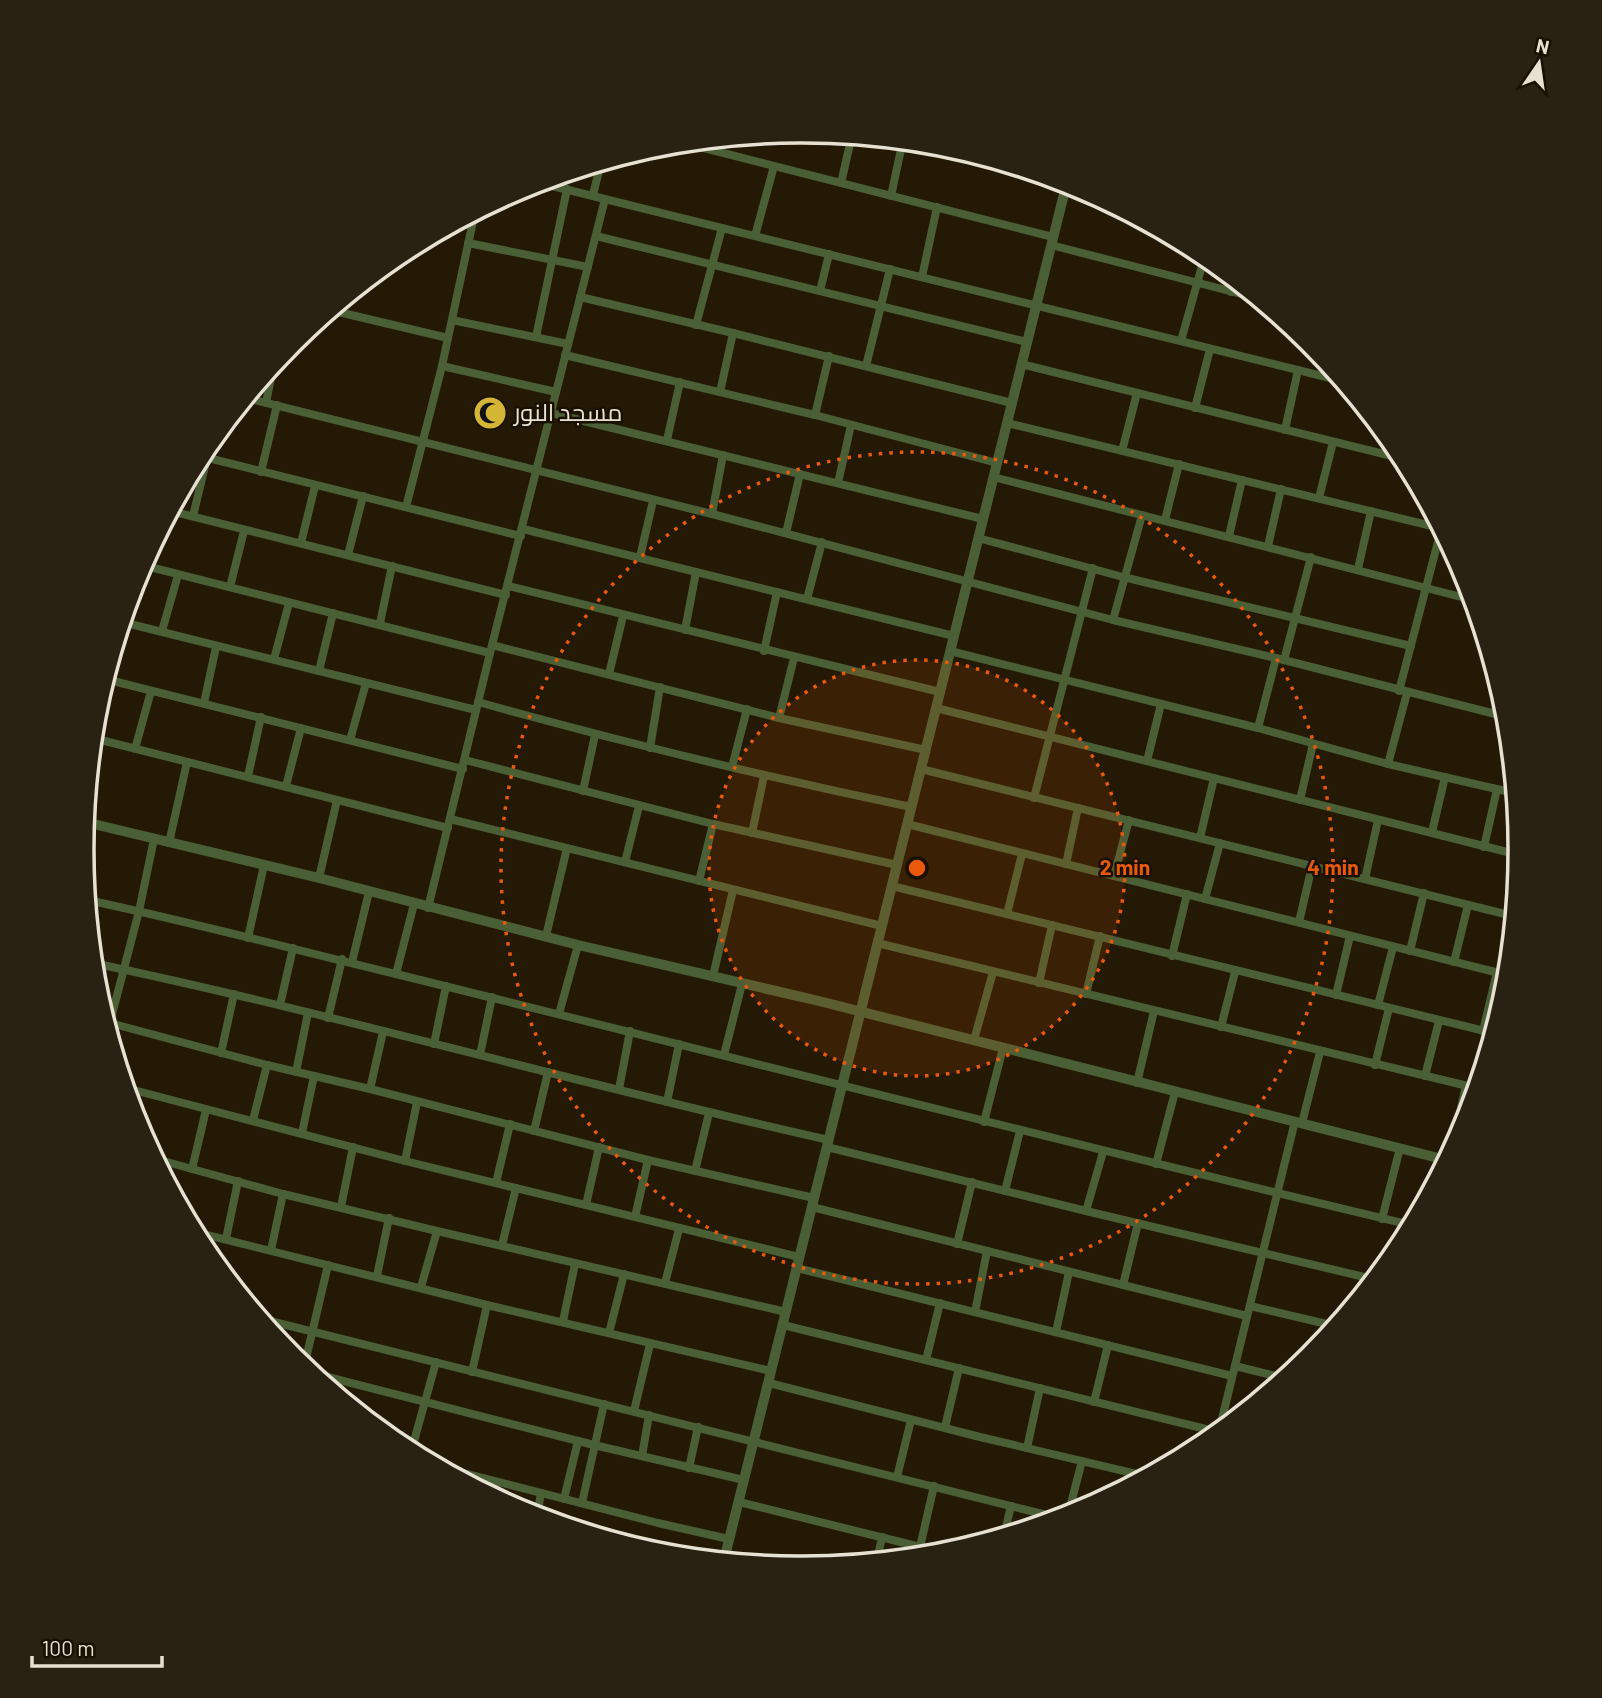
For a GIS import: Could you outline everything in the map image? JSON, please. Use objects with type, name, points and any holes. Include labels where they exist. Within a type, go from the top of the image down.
[{"type":"street","points":[[841,183],[850,144]]},
{"type":"street","points":[[717,148],[774,166],[936,207],[1238,294]]},
{"type":"street","points":[[891,196],[901,150]]},
{"type":"street","points":[[755,236],[774,166]]},
{"type":"street","points":[[593,195],[598,173]]},
{"type":"street","points":[[555,187],[1327,377]]},
{"type":"street","points":[[536,337],[567,190]]},
{"type":"street","points":[[726,1551],[1064,193]]},
{"type":"street","points":[[428,908],[606,199]]},
{"type":"street","points":[[922,277],[936,207]]},
{"type":"street","points":[[406,507],[424,443],[472,224]]},
{"type":"street","points":[[696,325],[722,228]]},
{"type":"street","points":[[596,236],[1027,342]]},
{"type":"street","points":[[468,243],[588,267]]},
{"type":"street","points":[[820,291],[828,254]]},
{"type":"street","points":[[1181,341],[1201,267]]},
{"type":"street","points":[[866,366],[890,269]]},
{"type":"street","points":[[580,297],[1012,402]]},
{"type":"street","points":[[341,313],[448,338]]},
{"type":"street","points":[[452,320],[568,344]]},
{"type":"street","points":[[720,392],[733,333]]},
{"type":"street","points":[[1195,408],[1210,349]]},
{"type":"street","points":[[565,355],[815,415],[997,463]]},
{"type":"street","points":[[815,415],[829,356]]},
{"type":"street","points":[[1021,364],[1387,455]]},
{"type":"street","points":[[442,366],[556,392]]},
{"type":"street","points":[[1285,430],[1298,370]]},
{"type":"street","points":[[667,440],[680,382]]},
{"type":"street","points":[[266,403],[270,383]]},
{"type":"street","points":[[1122,450],[1137,393]]},
{"type":"street","points":[[256,400],[822,542],[1113,620],[1494,714]]},
{"type":"street","points":[[261,472],[277,405]]},
{"type":"street","points":[[551,413],[983,519]]},
{"type":"street","points":[[1007,423],[1429,526]]},
{"type":"street","points":[[838,483],[850,425]]},
{"type":"street","points":[[1319,498],[1333,442]]},
{"type":"street","points":[[712,514],[723,455]]},
{"type":"street","points":[[212,459],[406,507],[640,557],[954,636]]},
{"type":"street","points":[[1165,520],[1179,464]]},
{"type":"street","points":[[786,533],[800,474]]},
{"type":"street","points":[[993,477],[1461,597]]},
{"type":"street","points":[[193,516],[200,478]]},
{"type":"street","points":[[1228,536],[1242,480]]},
{"type":"street","points":[[301,543],[315,486]]},
{"type":"street","points":[[1268,546],[1281,489]]},
{"type":"street","points":[[348,555],[363,496]]},
{"type":"street","points":[[640,557],[653,500]]},
{"type":"street","points":[[1357,569],[1371,511]]},
{"type":"street","points":[[180,513],[392,566],[623,615],[940,692]]},
{"type":"street","points":[[1113,620],[1142,515]]},
{"type":"street","points":[[230,587],[244,531]]},
{"type":"street","points":[[978,538],[1123,577],[1411,646]]},
{"type":"street","points":[[807,598],[822,542]]},
{"type":"street","points":[[1388,764],[1411,646],[1438,543]]},
{"type":"street","points":[[1258,728],[1311,557]]},
{"type":"street","points":[[380,624],[392,566]]},
{"type":"street","points":[[153,568],[289,603],[608,674],[779,718],[926,750]]},
{"type":"street","points":[[1034,798],[1093,568]]},
{"type":"street","points":[[685,631],[696,572]]},
{"type":"street","points":[[162,631],[178,575]]},
{"type":"street","points":[[764,651],[777,592]]},
{"type":"street","points":[[274,659],[289,603]]},
{"type":"street","points":[[319,671],[333,613]]},
{"type":"street","points":[[608,674],[623,615]]},
{"type":"street","points":[[131,624],[366,683],[477,706],[764,775],[911,807]]},
{"type":"street","points":[[204,703],[216,647]]},
{"type":"street","points":[[950,651],[1258,728],[1388,764],[1505,791]]},
{"type":"street","points":[[779,718],[794,658]]},
{"type":"street","points":[[115,682],[350,740],[583,791],[713,824],[897,865]]},
{"type":"street","points":[[350,740],[366,683]]},
{"type":"street","points":[[650,748],[660,687]]},
{"type":"street","points":[[135,749],[151,691]]},
{"type":"street","points":[[1147,761],[1161,704]]},
{"type":"street","points":[[936,708],[1508,852]]},
{"type":"street","points":[[732,767],[747,709]]},
{"type":"street","points":[[248,776],[261,717]]},
{"type":"street","points":[[286,786],[301,728]]},
{"type":"street","points":[[583,791],[595,735]]},
{"type":"street","points":[[103,741],[337,800],[567,848],[882,926]]},
{"type":"street","points":[[1300,800],[1313,744]]},
{"type":"street","points":[[169,843],[187,762]]},
{"type":"street","points":[[921,769],[1504,913]]},
{"type":"street","points":[[752,833],[764,775]]},
{"type":"street","points":[[1432,832],[1446,777]]},
{"type":"street","points":[[1200,838],[1213,778]]},
{"type":"street","points":[[1485,846],[1497,789]]},
{"type":"street","points":[[319,878],[337,800]]},
{"type":"street","points":[[625,862],[639,806]]},
{"type":"street","points":[[1066,864],[1078,808]]},
{"type":"street","points":[[1114,876],[1129,820]]},
{"type":"street","points":[[1365,879],[1378,820]]},
{"type":"street","points":[[699,881],[713,824]]},
{"type":"street","points":[[907,824],[1496,972]]},
{"type":"street","points":[[95,825],[974,1040],[1437,1158]]},
{"type":"street","points":[[114,1010],[139,911],[153,839]]},
{"type":"street","points":[[1205,899],[1220,843]]},
{"type":"street","points":[[546,936],[567,848]]},
{"type":"street","points":[[1007,914],[1022,854]]},
{"type":"street","points":[[247,937],[264,865]]},
{"type":"street","points":[[1299,922],[1312,866]]},
{"type":"street","points":[[892,886],[1483,1031]]},
{"type":"street","points":[[713,976],[733,890]]},
{"type":"street","points":[[352,962],[369,892]]},
{"type":"street","points":[[1172,956],[1187,894]]},
{"type":"street","points":[[1409,951],[1424,894]]},
{"type":"street","points":[[97,902],[342,959],[1103,1152],[1400,1223]]},
{"type":"street","points":[[396,974],[414,904]]},
{"type":"street","points":[[1454,962],[1468,905]]},
{"type":"street","points":[[1039,983],[1052,925]]},
{"type":"street","points":[[1086,994],[1100,936]]},
{"type":"street","points":[[1336,995],[1350,936]]},
{"type":"street","points":[[877,943],[1466,1086]]},
{"type":"street","points":[[559,1014],[578,945]]},
{"type":"street","points":[[1378,1005],[1393,947]]},
{"type":"street","points":[[280,1005],[293,948]]},
{"type":"street","points":[[328,1018],[342,959]]},
{"type":"street","points":[[105,966],[280,1005],[828,1143],[1005,1191],[1364,1277]]},
{"type":"street","points":[[974,1040],[993,972]]},
{"type":"street","points":[[1221,1027],[1235,972]]},
{"type":"street","points":[[724,1055],[742,984]]},
{"type":"street","points":[[433,1044],[446,986]]},
{"type":"street","points":[[221,1053],[234,994]]},
{"type":"street","points":[[480,1055],[492,997]]},
{"type":"street","points":[[1375,1065],[1389,1008]]},
{"type":"street","points":[[1137,1083],[1154,1012]]},
{"type":"street","points":[[296,1072],[308,1013]]},
{"type":"street","points":[[1425,1076],[1439,1021]]},
{"type":"street","points":[[118,1029],[695,1171],[957,1244],[1247,1316]]},
{"type":"street","points":[[619,1090],[630,1031]]},
{"type":"street","points":[[370,1089],[383,1032]]},
{"type":"street","points":[[667,1102],[679,1044]]},
{"type":"street","points":[[984,1122],[1003,1048]]},
{"type":"street","points":[[1223,1416],[1277,1193],[1320,1052]]},
{"type":"street","points":[[253,1120],[267,1065]]},
{"type":"street","points":[[534,1131],[548,1072]]},
{"type":"street","points":[[302,1133],[314,1076]]},
{"type":"street","points":[[138,1091],[405,1161],[635,1217],[940,1303],[1232,1376]]},
{"type":"street","points":[[1156,1164],[1175,1092]]},
{"type":"street","points":[[405,1161],[417,1101]]},
{"type":"street","points":[[192,1169],[206,1110]]},
{"type":"street","points":[[695,1171],[709,1113]]},
{"type":"street","points":[[496,1183],[510,1124]]},
{"type":"street","points":[[1005,1191],[1020,1131]]},
{"type":"street","points":[[341,1207],[353,1147]]},
{"type":"street","points":[[586,1205],[599,1147]]},
{"type":"street","points":[[1382,1219],[1400,1148]]},
{"type":"street","points":[[1086,1211],[1103,1152]]},
{"type":"street","points":[[635,1217],[648,1160]]},
{"type":"street","points":[[168,1162],[284,1194],[786,1312]]},
{"type":"street","points":[[226,1240],[238,1181]]},
{"type":"street","points":[[957,1244],[972,1182]]},
{"type":"street","points":[[502,1245],[516,1188]]},
{"type":"street","points":[[271,1250],[284,1194]]},
{"type":"street","points":[[377,1276],[389,1218]]},
{"type":"street","points":[[1123,1285],[1138,1223]]},
{"type":"street","points":[[665,1283],[679,1229]]},
{"type":"street","points":[[421,1287],[437,1231]]},
{"type":"street","points":[[210,1236],[487,1305],[771,1371]]},
{"type":"street","points":[[975,1312],[987,1251]]},
{"type":"street","points":[[563,1321],[575,1264]]},
{"type":"street","points":[[307,1354],[328,1265]]},
{"type":"street","points":[[1056,1332],[1069,1272]]},
{"type":"street","points":[[609,1334],[624,1274]]},
{"type":"street","points":[[926,1360],[940,1303]]},
{"type":"street","points":[[472,1372],[487,1305]]},
{"type":"street","points":[[1250,1306],[1324,1323]]},
{"type":"street","points":[[278,1324],[1040,1513]]},
{"type":"street","points":[[783,1325],[1094,1402],[1208,1426]]},
{"type":"street","points":[[634,1411],[650,1344]]},
{"type":"street","points":[[1094,1402],[1108,1345]]},
{"type":"street","points":[[414,1440],[436,1363]]},
{"type":"street","points":[[1235,1366],[1272,1375]]},
{"type":"street","points":[[945,1427],[958,1368]]},
{"type":"street","points":[[333,1378],[594,1446],[744,1480]]},
{"type":"street","points":[[768,1383],[1132,1473]]},
{"type":"street","points":[[1027,1448],[1040,1388]]},
{"type":"street","points":[[582,1503],[604,1404]]},
{"type":"street","points":[[642,1456],[649,1415]]},
{"type":"street","points":[[897,1477],[911,1420]]},
{"type":"street","points":[[689,1468],[698,1427]]},
{"type":"street","points":[[564,1499],[578,1441]]},
{"type":"street","points":[[1072,1502],[1082,1461]]},
{"type":"street","points":[[480,1478],[729,1539]]},
{"type":"street","points":[[921,1545],[934,1486]]},
{"type":"street","points":[[539,1505],[541,1493]]},
{"type":"street","points":[[738,1502],[915,1546]]},
{"type":"street","points":[[1007,1524],[1011,1506]]},
{"type":"street","points":[[879,1550],[883,1537]]},
{"type":"place","name":"مسجد النور","points":[[490,413]]}]
